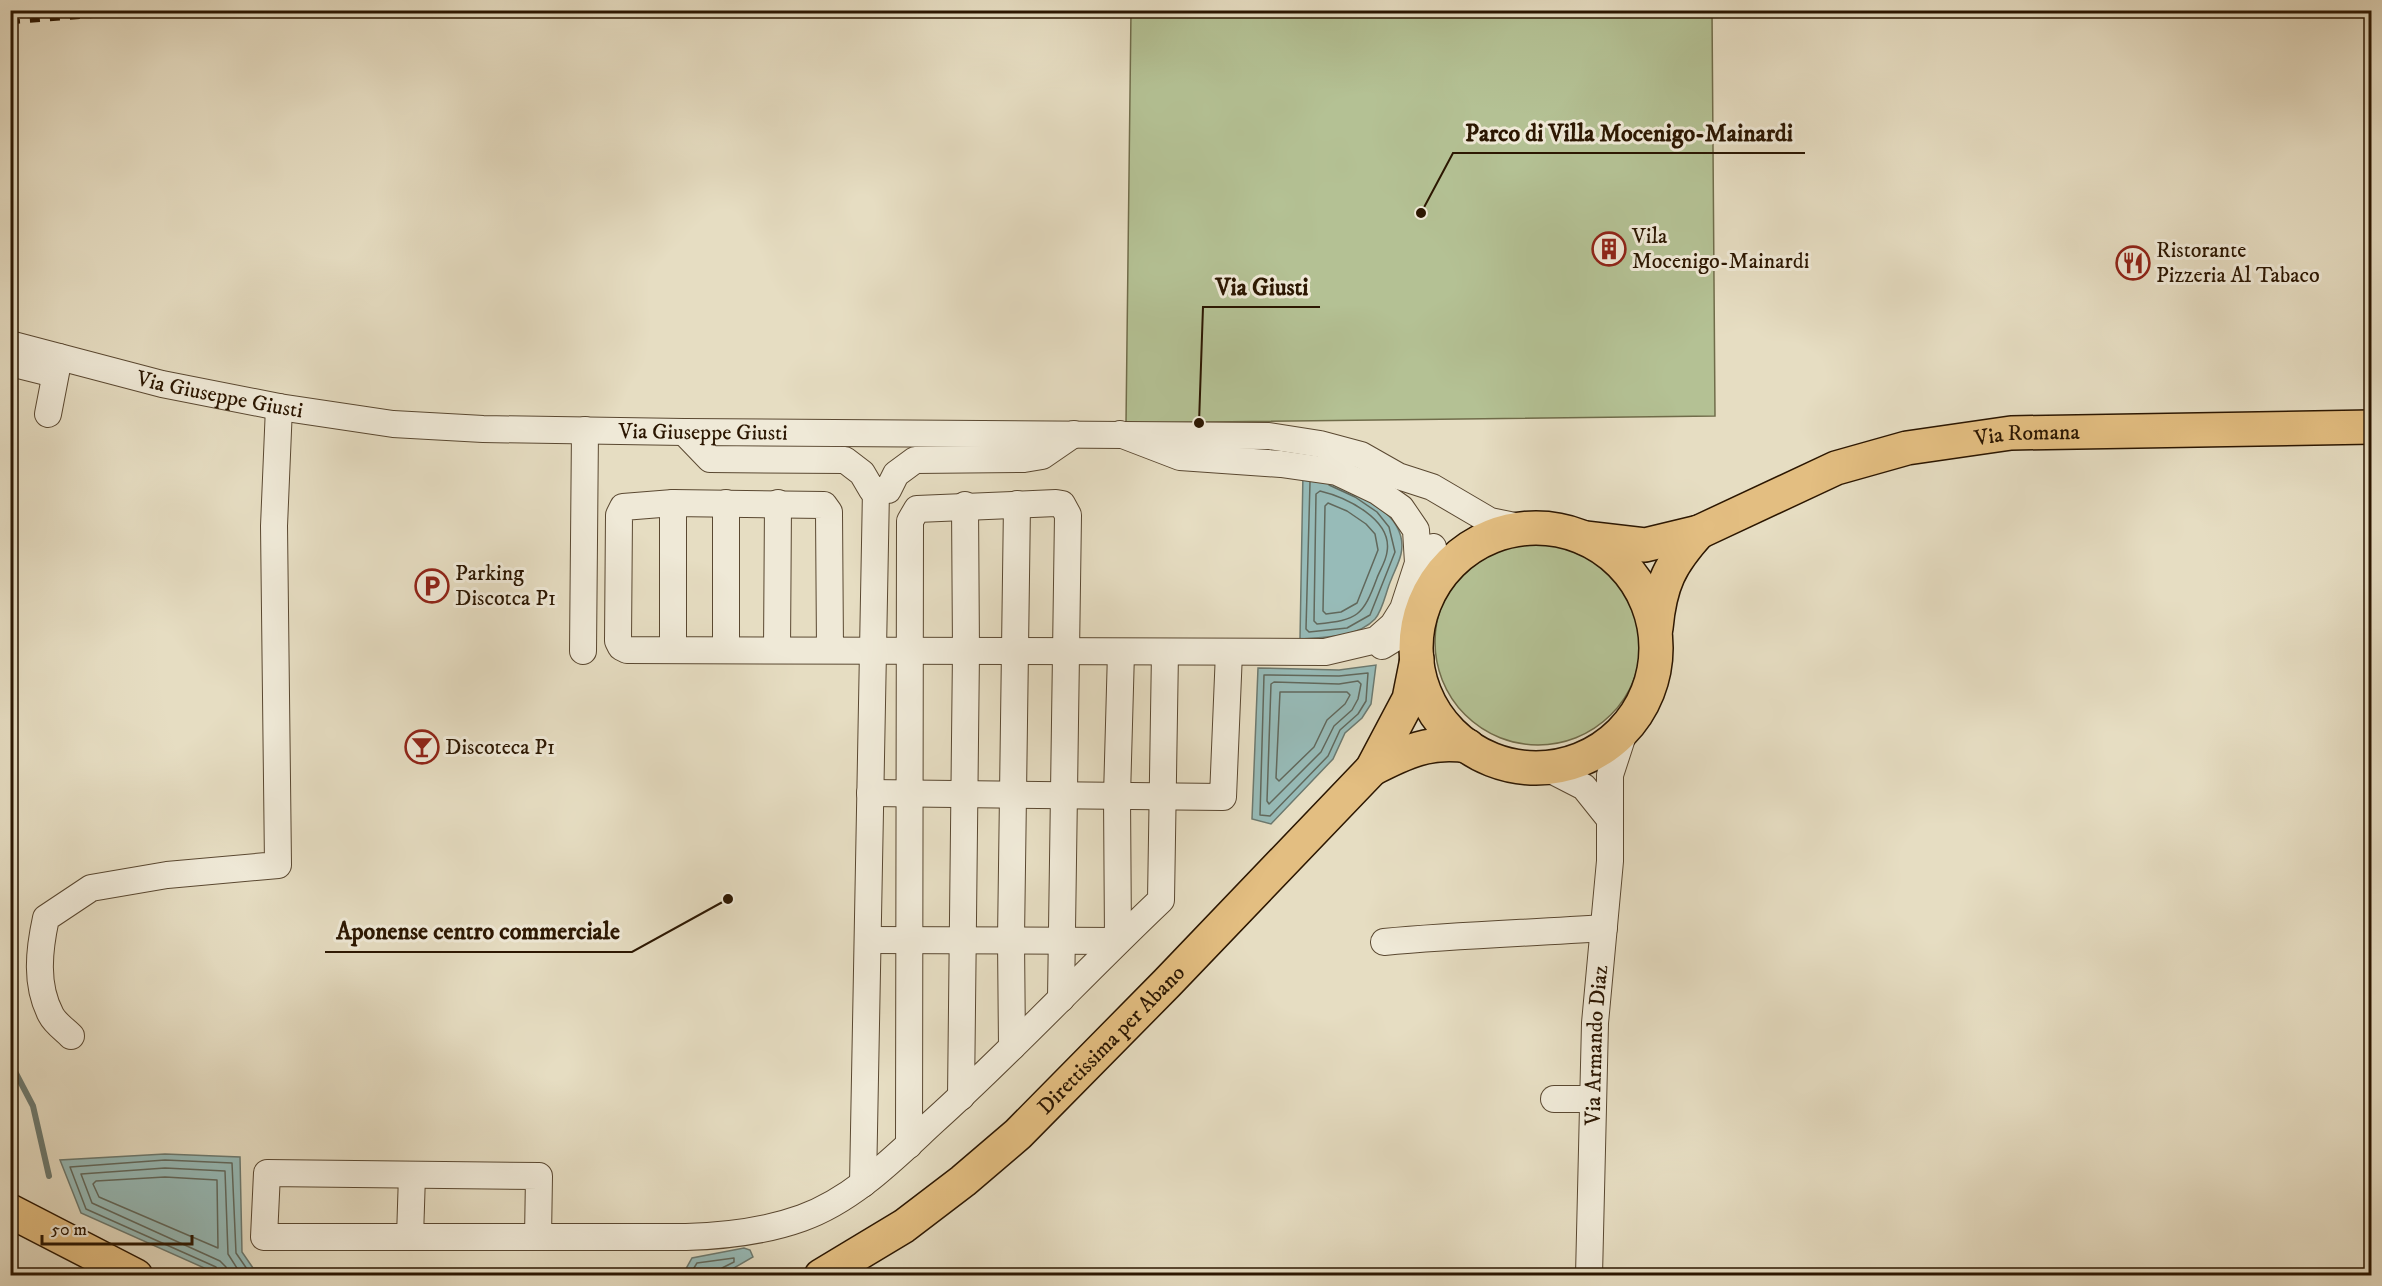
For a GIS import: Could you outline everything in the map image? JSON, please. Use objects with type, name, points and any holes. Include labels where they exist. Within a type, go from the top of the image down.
[{"type":"main road","name":"Via Romana","points":[[1585,538],[1645,545],[1699,532],[1836,468],[1907,448],[2011,432],[2372,428]]},
{"type":"main road","points":[[1468,746],[1442,722],[1425,693],[1417,659],[1423,610],[1452,562],[1485,538],[1525,528],[1566,531],[1585,538],[1619,560],[1632,577],[1644,594],[1656,633]]},
{"type":"main road","name":"Via Romana","points":[[1468,746],[1505,764],[1547,768],[1576,762],[1603,749],[1625,729],[1645,700],[1655,668],[1659,600],[1668,572],[1699,532]]},
{"type":"main road","name":"Direttissima per Abano","points":[[821,1275],[904,1226],[1017,1134],[1372,769],[1409,699],[1417,659]]},
{"type":"main road","name":"Direttissima per Abano","points":[[1372,769],[1407,751],[1432,743],[1468,746]]},
{"type":"main road","points":[[10,1211],[136,1275]]},
{"type":"street","name":"Via Giuseppe Giusti","points":[[10,344],[57,366],[279,407],[393,424],[684,432],[1269,436],[1320,444],[1361,455],[1398,476],[1432,488],[1490,521],[1525,528]]},
{"type":"street","points":[[10,363],[57,366],[48,414]]},
{"type":"street","points":[[71,1036],[52,1017],[40,983],[40,944],[46,918],[91,888],[166,874],[278,865],[274,526],[279,407]]},
{"type":"street","points":[[583,651],[585,430]]},
{"type":"street","points":[[684,432],[710,459],[845,460],[861,473],[872,490],[888,490],[896,474],[915,460],[1024,459],[1042,456],[1074,434]]},
{"type":"street","points":[[1120,434],[1180,457],[1281,464],[1337,472],[1377,491],[1401,508],[1416,530],[1418,563],[1403,609],[1393,625],[1376,640],[1325,652]]},
{"type":"street","name":"Via Giuseppe Giusti","points":[[1398,476],[1432,525],[1434,558],[1423,610]]},
{"type":"street","points":[[863,1184],[876,490]]},
{"type":"street","points":[[830,650],[829,512],[824,505],[673,503],[626,505],[621,510],[618,641],[621,647],[627,650],[1325,652],[1349,655],[1376,650],[1423,610]]},
{"type":"street","points":[[673,503],[673,649]]},
{"type":"street","points":[[726,503],[726,650]]},
{"type":"street","points":[[777,650],[778,503]]},
{"type":"street","points":[[1012,1047],[1011,939],[1017,504]]},
{"type":"street","points":[[909,1144],[912,515],[922,508],[1062,504],[1068,515],[1061,999]]},
{"type":"street","points":[[961,1097],[966,651],[965,505]]},
{"type":"street","points":[[1118,941],[1117,796],[1121,652]]},
{"type":"street","points":[[538,1237],[539,1176],[267,1173],[264,1237],[538,1237],[686,1237],[754,1230],[803,1218],[863,1184],[961,1097],[1161,900],[1165,652]]},
{"type":"street","points":[[870,793],[1223,796],[1225,792],[1229,652]]},
{"type":"street","name":"Via Armando Diaz","points":[[1590,1275],[1595,1023],[1610,859],[1608,817],[1610,775],[1625,729]]},
{"type":"street","points":[[1547,768],[1584,787],[1608,817]]},
{"type":"street","points":[[1384,942],[1468,934],[1556,933],[1604,928]]},
{"type":"street","points":[[868,939],[1118,941]]},
{"type":"street","points":[[1554,1099],[1593,1099]]},
{"type":"street","points":[[410,1237],[412,1175]]},
{"type":"green space","points":[[1131,11],[1712,11],[1715,416],[1126,423]]},
{"type":"green space","points":[[1528,539],[1548,539],[1568,543],[1587,551],[1611,569],[1629,593],[1637,612],[1641,642],[1637,672],[1629,691],[1611,715],[1587,733],[1568,741],[1548,745],[1528,745],[1508,741],[1489,733],[1473,722],[1458,707],[1447,691],[1439,672],[1435,652],[1435,632],[1439,612],[1447,593],[1458,577],[1473,562],[1489,551],[1508,543]]},
{"type":"water","points":[[1303,472],[1334,482],[1368,499],[1395,523],[1401,538],[1401,554],[1378,615],[1368,625],[1350,633],[1300,639]]},
{"type":"water","points":[[1376,665],[1371,704],[1362,718],[1345,733],[1333,759],[1271,824],[1252,819],[1258,668],[1339,670]]},
{"type":"water","points":[[165,1154],[240,1157],[242,1252],[253,1268],[683,1274],[692,1258],[744,1248],[750,1250],[753,1257],[720,1276],[220,1275],[81,1213],[60,1160]]},
{"type":"waterway","points":[[10,1062],[33,1106],[49,1176]]},
{"type":"railway","points":[[10,12],[28,10]]},
{"type":"railway","points":[[10,22],[172,10]]},
{"type":"place","name":"Parco di Villa Mocenigo-Mainardi","points":[[1421,213]]},
{"type":"place","name":"Vila Mocenigo-Mainardi","points":[[1609,249]]},
{"type":"place","name":"Ristorante Pizzeria Al Tabaco","points":[[2133,263]]},
{"type":"place","name":"Via Giusti","points":[[1199,423]]},
{"type":"place","name":"Parking Discotca P1","points":[[432,586]]},
{"type":"place","name":"Discoteca P1","points":[[422,747]]},
{"type":"place","name":"Aponense centro commerciale","points":[[728,899]]}]
